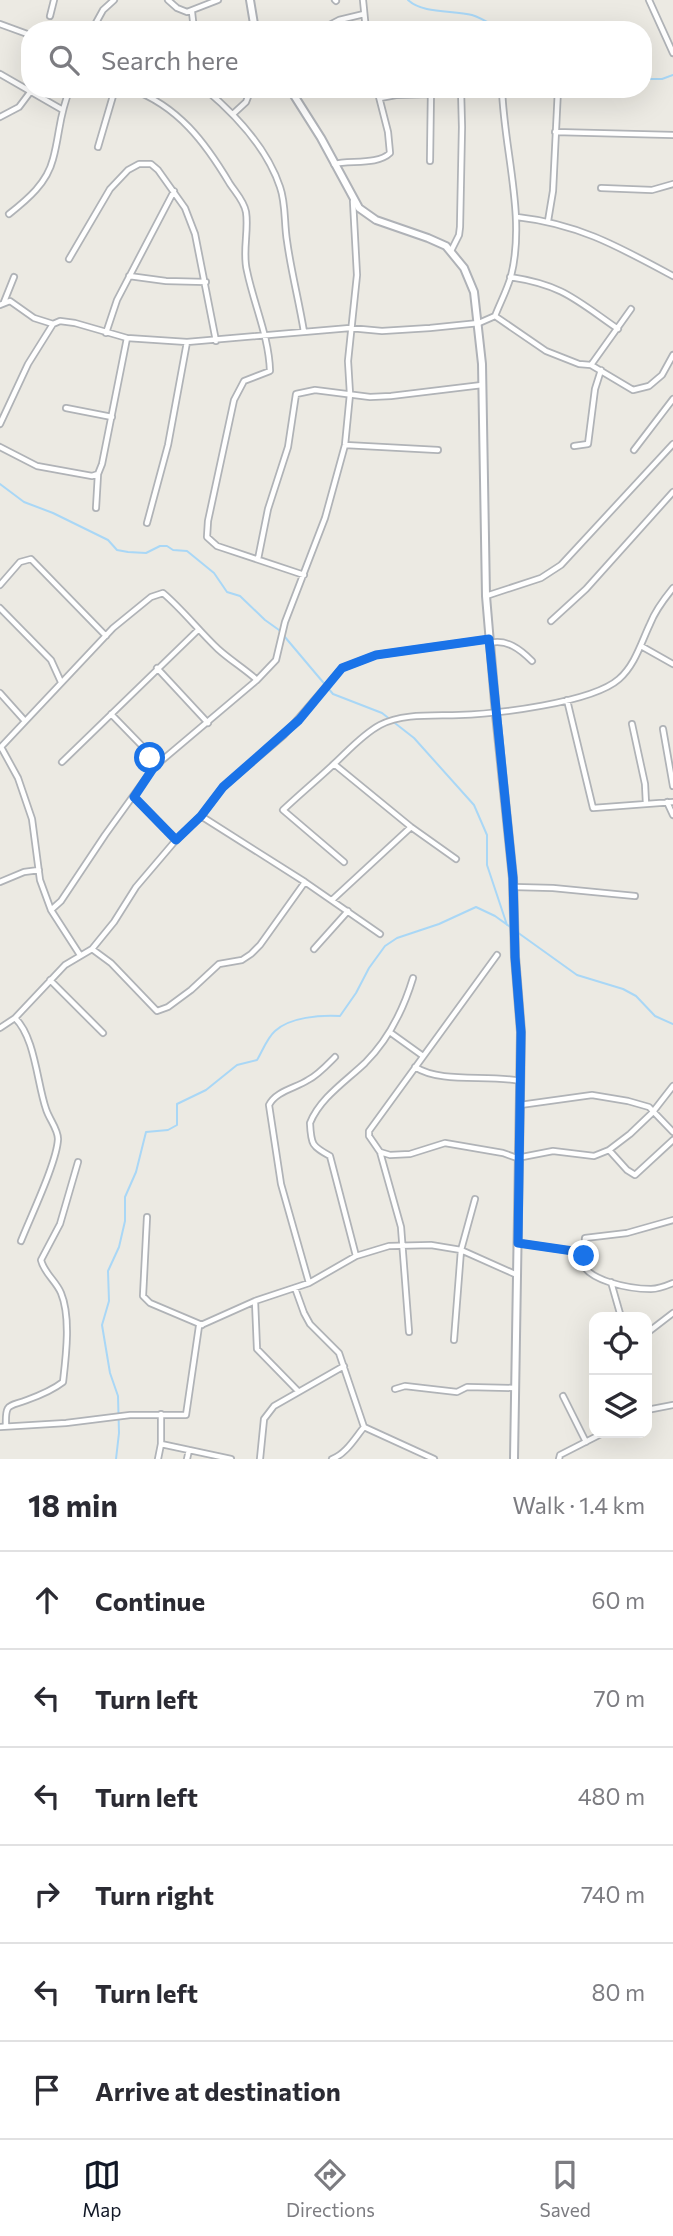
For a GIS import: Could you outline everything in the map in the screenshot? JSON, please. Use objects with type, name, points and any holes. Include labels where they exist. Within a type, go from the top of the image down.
[{"type":"street","points":[[50,16],[54,0]]},
{"type":"street","points":[[97,21],[103,10],[114,0]]},
{"type":"street","points":[[168,0],[181,10],[192,12],[218,0]]},
{"type":"street","points":[[250,0],[254,21]]},
{"type":"street","points":[[363,0],[365,21]]},
{"type":"street","points":[[649,0],[673,53]]},
{"type":"street","points":[[192,12],[193,21]]},
{"type":"street","points":[[337,21],[364,14]]},
{"type":"street","points":[[0,24],[21,32]]},
{"type":"street","points":[[0,74],[21,86]]},
{"type":"street","points":[[0,117],[19,107],[26,98]]},
{"type":"street","points":[[42,98],[61,110]]},
{"type":"street","points":[[9,214],[36,191],[48,172],[53,160],[61,110],[66,98]]},
{"type":"street","points":[[98,147],[112,98]]},
{"type":"street","points":[[152,98],[163,103],[189,125],[224,171],[242,202],[246,213],[246,268],[265,336],[270,371],[266,375],[244,381],[234,400],[208,521],[207,537],[217,546],[304,575]]},
{"type":"street","points":[[215,98],[233,114],[261,150],[280,187],[286,239],[304,332]]},
{"type":"street","points":[[233,114],[243,107],[247,98]]},
{"type":"street","points":[[296,98],[353,201],[370,217],[428,238],[451,251],[469,279],[479,323],[486,596],[514,887],[521,1081],[517,1158],[514,1459]]},
{"type":"street","points":[[430,160],[431,98]]},
{"type":"street","points":[[451,251],[460,227],[461,98]]},
{"type":"street","points":[[0,424],[28,364],[54,324],[60,321],[127,338],[187,342],[350,328],[382,331],[479,323],[495,316],[510,277],[517,217],[510,179],[503,98]]},
{"type":"street","points":[[548,221],[553,191],[557,98]]},
{"type":"street","points":[[334,164],[348,160],[379,159],[390,153],[380,99]]},
{"type":"street","points":[[555,132],[673,135]]},
{"type":"street","points":[[69,259],[89,228],[100,203],[128,170],[143,163],[151,164],[185,208],[195,234],[216,341]]},
{"type":"street","points":[[601,188],[652,190],[673,184]]},
{"type":"street","points":[[106,333],[117,300],[174,191]]},
{"type":"street","points":[[51,910],[61,901],[104,835],[154,767],[208,723],[276,660],[285,622],[332,497],[345,445],[350,394],[350,328],[358,275],[353,201]]},
{"type":"street","points":[[517,217],[548,221],[597,237],[673,276]]},
{"type":"street","points":[[129,276],[205,282]]},
{"type":"street","points":[[2,304],[14,277]]},
{"type":"street","points":[[510,277],[542,283],[566,292],[618,329]]},
{"type":"street","points":[[2,304],[13,302],[34,318],[54,324]]},
{"type":"street","points":[[591,365],[631,310]]},
{"type":"street","points":[[495,316],[546,351],[579,364],[591,365],[627,388],[640,390],[649,386],[662,375],[673,355]]},
{"type":"street","points":[[96,508],[97,474],[102,464],[127,338]]},
{"type":"street","points":[[147,523],[170,435],[187,342]]},
{"type":"street","points":[[574,446],[588,444],[595,389],[601,370]]},
{"type":"street","points":[[258,559],[268,509],[288,447],[296,394],[305,390],[391,396],[482,385]]},
{"type":"street","points":[[634,450],[673,399]]},
{"type":"street","points":[[66,408],[112,417]]},
{"type":"street","points":[[486,596],[541,578],[561,565],[673,444]]},
{"type":"street","points":[[345,445],[438,450]]},
{"type":"street","points":[[0,447],[37,466],[92,476],[97,474]]},
{"type":"street","points":[[551,621],[586,589],[673,492]]},
{"type":"street","points":[[0,585],[20,562],[31,559],[106,636]]},
{"type":"street","points":[[344,862],[283,810],[379,726],[416,717],[496,714],[567,701],[605,689],[620,678],[641,646],[650,622],[673,588]]},
{"type":"street","points":[[80,955],[51,910],[39,870],[32,819],[18,778],[0,748],[113,628],[151,597],[163,593],[183,610],[222,653],[241,665],[257,680]]},
{"type":"street","points":[[0,608],[51,660],[61,682]]},
{"type":"street","points":[[62,762],[198,629]]},
{"type":"street","points":[[0,1028],[15,1018],[65,965],[92,948],[114,922],[136,887],[176,840],[201,816],[223,787],[284,735],[342,668],[376,655],[489,641],[514,646],[531,661]]},
{"type":"street","points":[[641,646],[673,664]]},
{"type":"street","points":[[157,668],[208,723]]},
{"type":"street","points":[[0,693],[25,720]]},
{"type":"street","points":[[567,701],[586,774],[591,806],[595,808],[670,802],[673,815]]},
{"type":"street","points":[[111,714],[145,749],[154,767]]},
{"type":"street","points":[[632,724],[646,804]]},
{"type":"street","points":[[663,729],[673,786]]},
{"type":"street","points":[[334,764],[411,827],[456,859]]},
{"type":"street","points":[[134,797],[176,840]]},
{"type":"street","points":[[201,816],[305,881],[380,934]]},
{"type":"street","points":[[332,900],[411,827]]},
{"type":"street","points":[[0,882],[23,872],[39,870]]},
{"type":"street","points":[[92,948],[111,963],[157,1011],[168,1007],[191,990],[219,964],[242,960],[251,954],[305,881]]},
{"type":"street","points":[[514,887],[635,896]]},
{"type":"street","points":[[314,949],[348,911]]},
{"type":"street","points":[[409,1332],[401,1227],[380,1152],[369,1136],[369,1131],[497,955]]},
{"type":"street","points":[[356,1256],[330,1156],[319,1152],[313,1143],[310,1123],[327,1098],[366,1062],[391,1033],[413,978]]},
{"type":"street","points":[[50,980],[103,1033]]},
{"type":"street","points":[[15,1018],[30,1048],[46,1110],[58,1139],[43,1188],[20,1241]]},
{"type":"street","points":[[391,1033],[423,1056]]},
{"type":"street","points":[[309,1283],[281,1184],[269,1105],[272,1099],[311,1079],[335,1057]]},
{"type":"street","points":[[415,1067],[423,1072],[444,1076],[501,1077],[521,1081]]},
{"type":"street","points":[[380,1152],[390,1155],[410,1154],[445,1143],[517,1158],[553,1151],[594,1156],[609,1150],[652,1113],[673,1086]]},
{"type":"street","points":[[520,1105],[592,1096],[628,1101],[649,1107],[673,1132]]},
{"type":"street","points":[[609,1150],[635,1175],[673,1140]]},
{"type":"street","points":[[78,1162],[60,1224],[41,1260],[43,1268],[58,1286],[65,1303],[67,1346],[63,1382],[27,1400],[12,1403],[7,1409],[3,1426],[66,1423],[131,1415],[186,1415],[198,1328],[255,1301],[309,1283],[356,1256],[389,1246],[431,1245],[461,1250],[517,1275]]},
{"type":"street","points":[[454,1340],[461,1250],[475,1199]]},
{"type":"street","points":[[147,1217],[142,1296],[150,1303],[202,1325]]},
{"type":"street","points":[[673,1220],[628,1233],[585,1238],[581,1263],[588,1273],[611,1283],[649,1289],[673,1283]]},
{"type":"street","points":[[518,1243],[573,1251],[584,1256]]},
{"type":"street","points":[[611,1283],[620,1312]]},
{"type":"street","points":[[295,1288],[310,1324],[339,1353],[364,1427],[434,1459]]},
{"type":"street","points":[[255,1301],[257,1349],[298,1391]]},
{"type":"street","points":[[652,1329],[673,1313]]},
{"type":"street","points":[[260,1459],[264,1419],[274,1406],[344,1366]]},
{"type":"street","points":[[395,1389],[405,1386],[457,1392],[467,1387],[516,1388]]},
{"type":"street","points":[[563,1396],[586,1442]]},
{"type":"street","points":[[652,1409],[673,1405]]},
{"type":"street","points":[[159,1459],[161,1414]]},
{"type":"street","points":[[336,1459],[364,1427]]},
{"type":"street","points":[[559,1459],[560,1455],[594,1438]]},
{"type":"street","points":[[161,1444],[231,1459]]},
{"type":"street","points":[[187,1459],[188,1450]]},
{"type":"waterway","points":[[408,0],[422,8],[464,13],[485,21]]},
{"type":"waterway","points":[[652,79],[673,75]]},
{"type":"waterway","points":[[0,484],[24,502],[108,540],[117,550],[146,553],[160,546],[167,546],[173,550],[187,551],[214,573],[227,592],[240,596],[279,630],[333,694],[382,713],[414,738],[474,805],[487,835],[487,865],[507,925]]},
{"type":"waterway","points":[[116,1459],[119,1433],[118,1396],[110,1373],[102,1325],[109,1301],[108,1271],[119,1247],[125,1221],[125,1197],[136,1172],[146,1132],[168,1130],[177,1125],[177,1104],[206,1090],[237,1065],[257,1060],[270,1037],[281,1026],[306,1018],[340,1016],[385,946],[397,938],[439,924],[476,907],[513,929]]},
{"type":"waterway","points":[[517,932],[577,975],[623,989],[636,996],[655,1016],[673,1024]]},
{"type":"route","points":[[150,758],[154,767],[134,797],[176,840],[201,816],[223,787],[299,720],[342,668],[376,655],[489,639],[513,878],[515,957],[521,1032],[517,1158],[518,1243],[573,1251],[584,1256]]}]
